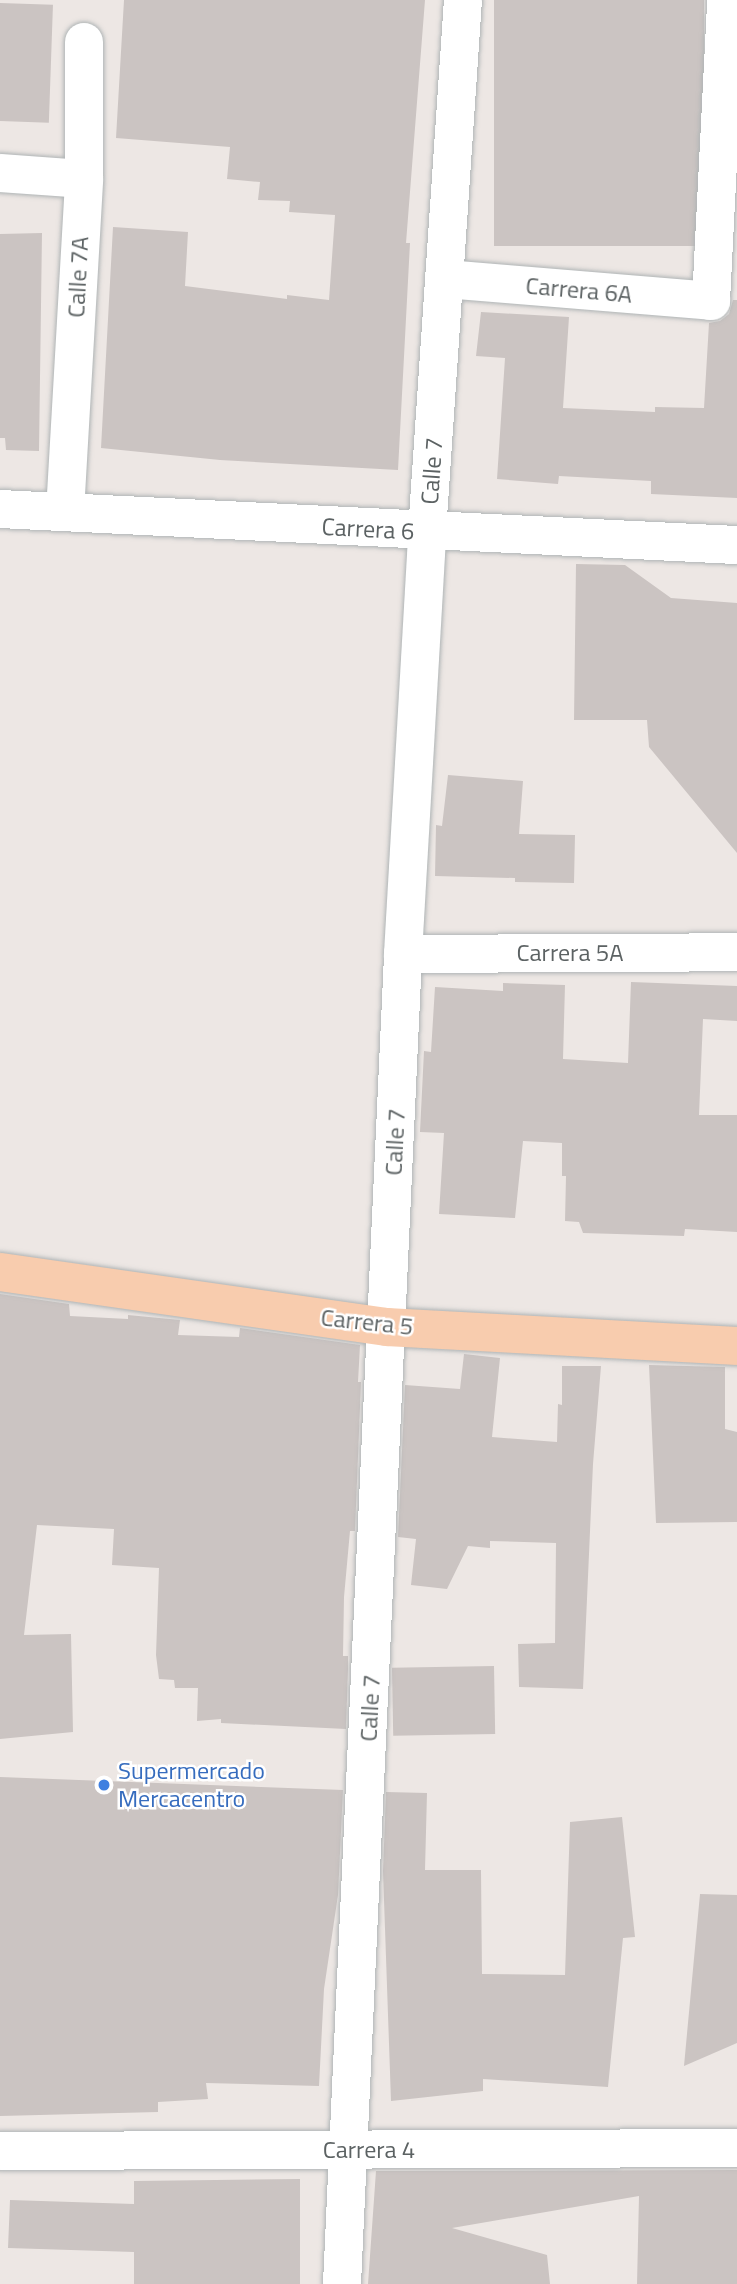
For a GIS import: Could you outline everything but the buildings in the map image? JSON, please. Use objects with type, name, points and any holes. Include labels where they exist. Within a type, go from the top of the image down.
[{"type":"main road","name":"Carrera 5","points":[[0,1272],[387,1327],[737,1346]]},
{"type":"street","name":"Calle 7","points":[[342,2284],[403,954],[427,532],[463,0]]},
{"type":"street","name":"Carrera 6A","points":[[446,279],[711,301],[726,0]]},
{"type":"street","name":"Calle 7A","points":[[65,512],[84,179],[84,42]]},
{"type":"street","points":[[0,173],[84,179]]},
{"type":"street","name":"Carrera 6","points":[[0,509],[427,532],[737,545]]},
{"type":"street","name":"Carrera 5A","points":[[403,954],[737,953]]},
{"type":"street","name":"Carrera 4","points":[[0,2151],[737,2148]]},
{"type":"place","name":"Supermercado Mercacentro","points":[[104,1785]]}]
